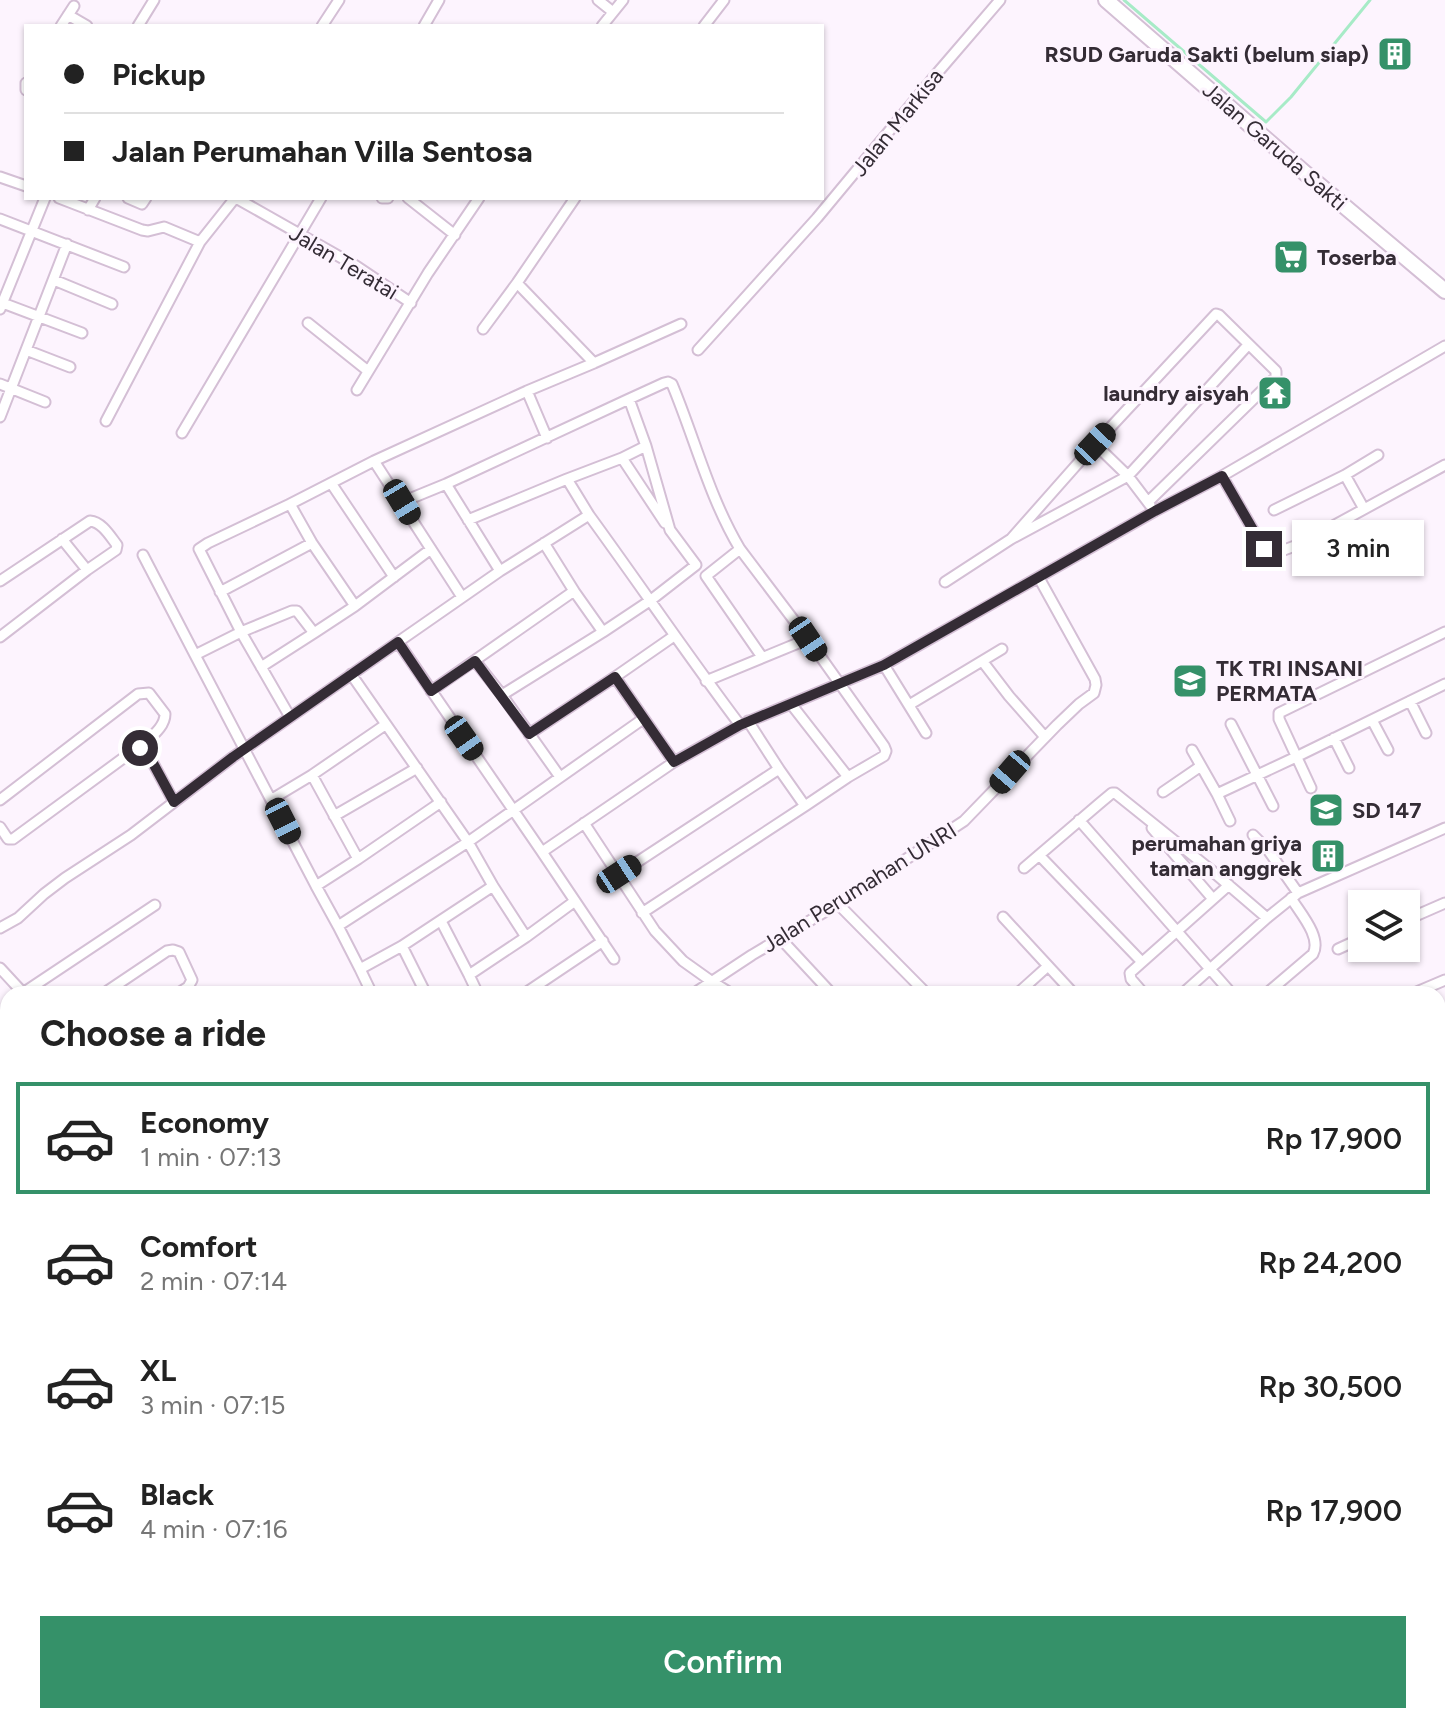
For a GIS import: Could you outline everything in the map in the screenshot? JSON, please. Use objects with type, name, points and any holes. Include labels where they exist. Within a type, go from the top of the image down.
[{"type":"highway","name":"Jalan Garuda Sakti","points":[[1106,0],[1445,291]]},
{"type":"street","points":[[139,24],[154,0]]},
{"type":"street","points":[[323,24],[339,0]]},
{"type":"street","points":[[425,24],[439,0]]},
{"type":"street","points":[[598,0],[613,12]]},
{"type":"street","points":[[604,24],[623,0]]},
{"type":"street","points":[[706,24],[724,0]]},
{"type":"street","name":"Jalan Markisa","points":[[698,350],[826,208],[1000,0]]},
{"type":"street","points":[[62,24],[71,10],[85,24]]},
{"type":"street","points":[[0,177],[24,185]]},
{"type":"street","points":[[44,200],[1,305],[82,333]]},
{"type":"street","points":[[64,200],[142,230],[168,228],[200,242]]},
{"type":"street","points":[[88,210],[94,200]]},
{"type":"street","points":[[106,421],[200,242],[233,200]]},
{"type":"street","name":"Jalan Teratai","points":[[238,200],[356,266],[411,303]]},
{"type":"street","points":[[182,433],[320,200]]},
{"type":"street","points":[[411,200],[455,235]]},
{"type":"street","points":[[357,390],[428,273],[478,200]]},
{"type":"street","points":[[483,329],[574,200]]},
{"type":"street","points":[[0,219],[124,267]]},
{"type":"street","points":[[0,417],[67,244]]},
{"type":"street","points":[[54,280],[112,304]]},
{"type":"street","points":[[517,283],[594,363]]},
{"type":"street","points":[[1011,539],[1095,444],[1216,314],[1219,315],[1277,373],[1276,377],[1148,502]]},
{"type":"street","points":[[308,323],[368,371]]},
{"type":"street","points":[[290,717],[220,592],[200,553],[201,546],[374,461],[681,324]]},
{"type":"street","points":[[945,582],[1011,539],[1128,476],[1248,345]]},
{"type":"street","points":[[542,852],[674,762],[744,723],[884,665],[1222,476],[1445,346]]},
{"type":"street","points":[[26,350],[70,367]]},
{"type":"street","points":[[402,502],[664,383],[672,384],[715,502],[740,549],[886,751],[883,757],[642,913]]},
{"type":"street","points":[[0,384],[45,402]]},
{"type":"street","points":[[527,391],[547,438]]},
{"type":"street","points":[[629,399],[670,530]]},
{"type":"street","points":[[1095,444],[1128,476],[1155,511]]},
{"type":"street","points":[[468,520],[646,446]]},
{"type":"street","points":[[1274,510],[1378,455]]},
{"type":"street","points":[[622,458],[762,657]]},
{"type":"street","points":[[374,461],[462,597]]},
{"type":"street","points":[[1222,476],[1264,549],[1276,553],[1300,544],[1445,465]]},
{"type":"street","points":[[1345,475],[1364,509]]},
{"type":"street","points":[[567,479],[706,681],[744,723],[805,806]]},
{"type":"street","points":[[331,483],[394,577]]},
{"type":"street","points":[[446,484],[500,571]]},
{"type":"street","points":[[290,504],[312,543],[355,606]]},
{"type":"street","points":[[0,928],[18,918],[55,884],[131,835],[245,748],[500,571],[589,515]]},
{"type":"street","points":[[0,581],[93,521],[117,545],[116,550],[1,634]]},
{"type":"street","points":[[62,539],[87,570]]},
{"type":"street","points":[[220,592],[312,543]]},
{"type":"street","points":[[544,543],[603,632]]},
{"type":"street","points":[[261,667],[355,606],[431,549]]},
{"type":"street","points":[[706,576],[740,549]]},
{"type":"street","points":[[143,555],[368,986]]},
{"type":"street","points":[[502,695],[651,600],[696,565]]},
{"type":"street","name":"Jalan Perumahan UNRI","points":[[704,986],[838,904],[964,821],[1045,737],[1094,693],[1095,679],[1039,578]]},
{"type":"street","points":[[431,691],[574,591]]},
{"type":"street","points":[[195,655],[294,611],[314,633]]},
{"type":"street","points":[[1311,788],[1279,713],[1445,632]]},
{"type":"street","points":[[529,734],[674,636]]},
{"type":"street","points":[[706,681],[808,639]]},
{"type":"street","points":[[398,642],[614,959]]},
{"type":"street","points":[[909,705],[1002,649]]},
{"type":"street","points":[[475,661],[560,777]]},
{"type":"street","points":[[983,662],[1045,737]]},
{"type":"street","points":[[884,665],[926,733]]},
{"type":"street","points":[[351,674],[468,842],[526,937]]},
{"type":"street","points":[[615,677],[674,762]]},
{"type":"street","points":[[1221,792],[1445,684]]},
{"type":"street","points":[[0,800],[138,694],[149,693],[165,714],[162,725],[140,748],[133,750],[13,839],[4,836],[0,827]]},
{"type":"street","points":[[1410,701],[1426,733]]},
{"type":"street","points":[[791,704],[848,777]]},
{"type":"street","points":[[338,926],[468,842],[643,719]]},
{"type":"street","points":[[1372,720],[1388,750]]},
{"type":"street","points":[[1231,724],[1273,806]]},
{"type":"street","points":[[272,799],[385,725]]},
{"type":"street","points":[[1334,738],[1349,768]]},
{"type":"street","points":[[140,748],[147,752],[174,802]]},
{"type":"street","points":[[1192,750],[1221,792],[1230,821]]},
{"type":"street","points":[[1163,792],[1201,766]]},
{"type":"street","points":[[334,816],[417,768]]},
{"type":"street","points":[[619,874],[779,769]]},
{"type":"street","points":[[312,775],[358,859]]},
{"type":"street","points":[[1024,868],[1114,793],[1267,918]]},
{"type":"street","points":[[316,886],[441,802]]},
{"type":"street","points":[[1140,813],[1213,899]]},
{"type":"street","points":[[1079,820],[1225,986]]},
{"type":"street","points":[[584,823],[665,943],[683,961],[719,986]]},
{"type":"street","points":[[1191,986],[1295,896],[1445,828]]},
{"type":"street","points":[[1253,835],[1268,850],[1315,939],[1313,954],[1275,986]]},
{"type":"street","points":[[1039,855],[1141,961]]},
{"type":"street","points":[[1138,986],[1129,975],[1141,961],[1229,885]]},
{"type":"street","points":[[360,969],[402,946],[493,886]]},
{"type":"street","points":[[469,975],[575,901]]},
{"type":"street","points":[[1420,914],[1445,903]]},
{"type":"street","points":[[838,904],[919,986]]},
{"type":"street","points":[[35,986],[155,905]]},
{"type":"street","points":[[1003,917],[1067,986]]},
{"type":"street","points":[[441,921],[474,986]]},
{"type":"street","points":[[780,938],[825,986]]},
{"type":"street","points":[[536,986],[603,941]]},
{"type":"street","points":[[1338,949],[1348,944]]},
{"type":"street","points":[[402,946],[422,986]]},
{"type":"street","points":[[115,986],[173,950],[179,952],[192,980],[189,986]]},
{"type":"street","points":[[1026,986],[1048,966]]},
{"type":"street","points":[[0,968],[16,986]]},
{"type":"waterway","points":[[1124,0],[1266,122],[1291,97],[1370,0]]},
{"type":"place","name":"RSUD Garuda Sakti (belum siap)","points":[[1395,54]]},
{"type":"place","name":"Toserba","points":[[1291,257]]},
{"type":"place","name":"laundry aisyah","points":[[1275,393]]},
{"type":"place","name":"TK TRI INSANI PERMATA","points":[[1190,681]]},
{"type":"place","name":"SD 147","points":[[1326,810]]},
{"type":"place","name":"perumahan griya taman anggrek","points":[[1328,856]]},
{"type":"route","points":[[140,748],[147,752],[174,802],[398,642],[431,691],[475,661],[529,734],[615,677],[674,762],[740,725],[884,665],[1222,476],[1264,549]]}]
